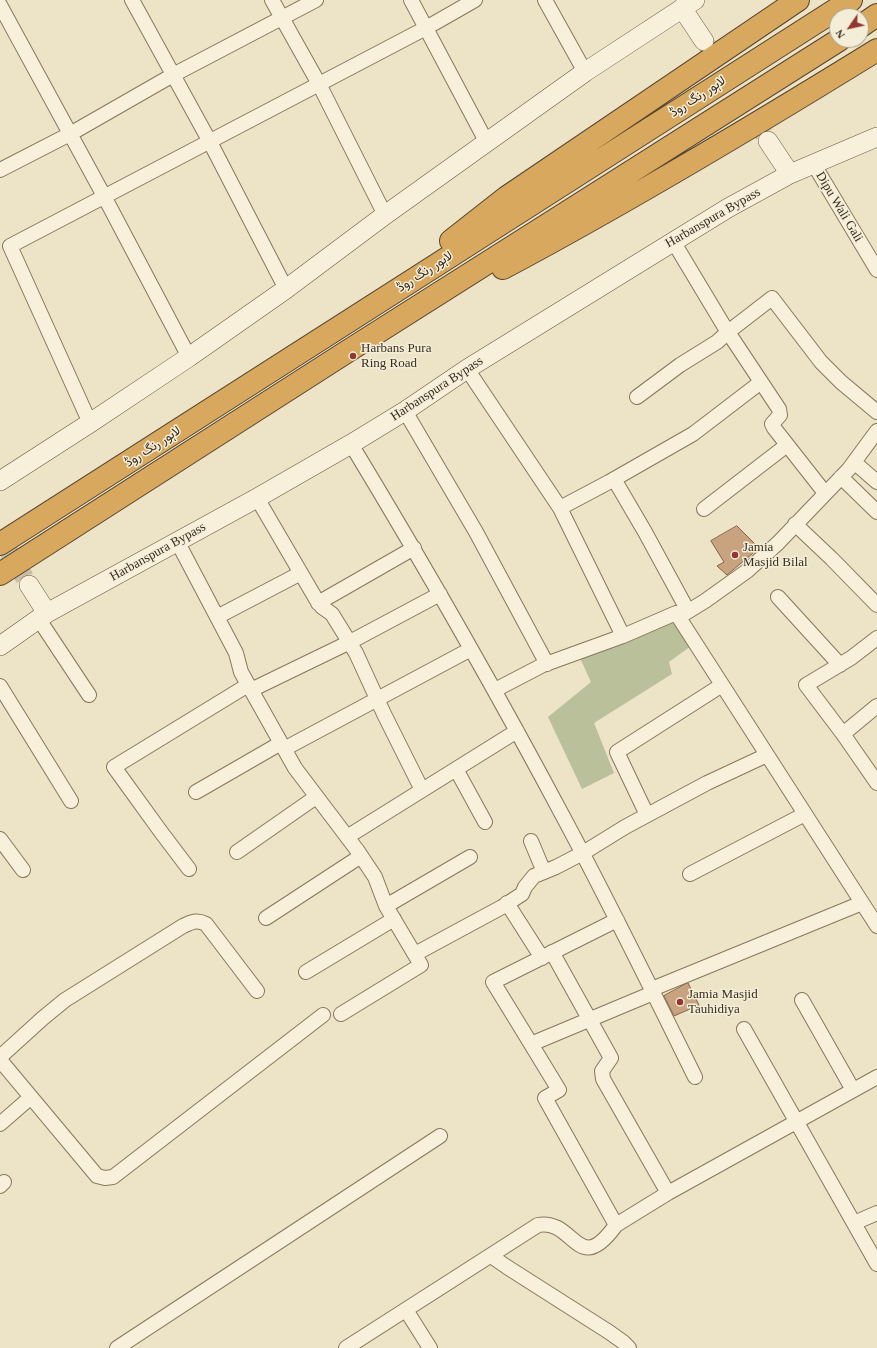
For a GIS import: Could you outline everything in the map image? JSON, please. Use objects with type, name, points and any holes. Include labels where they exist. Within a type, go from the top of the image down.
[{"type":"highway","points":[[336,329],[507,197],[798,0]]},
{"type":"highway","name":"لاہور رنگ روڈ","points":[[0,544],[851,0]]},
{"type":"highway","name":"لاہور رنگ روڈ","points":[[0,574],[348,351],[829,46]]},
{"type":"highway","points":[[348,351],[642,192],[877,50]]},
{"type":"street","points":[[132,0],[210,142],[286,289]]},
{"type":"street","points":[[272,0],[319,84],[386,215]]},
{"type":"street","points":[[0,170],[70,134],[173,75],[316,0]]},
{"type":"street","points":[[411,0],[487,143]]},
{"type":"street","points":[[90,423],[10,246],[426,28],[475,0]]},
{"type":"street","points":[[545,0],[585,72]]},
{"type":"street","points":[[0,481],[189,357],[286,289],[585,72],[690,3],[704,41]]},
{"type":"street","points":[[0,5],[104,196],[189,357]]},
{"type":"street","name":"Harbanspura Bypass","points":[[0,646],[42,616],[257,498],[351,444],[405,411],[467,369],[728,208],[813,163],[877,137]]},
{"type":"street","points":[[768,141],[790,174]]},
{"type":"street","name":"Dipu Wali Gali","points":[[813,163],[877,270]]},
{"type":"street","points":[[673,241],[728,332],[779,409],[780,414],[772,424],[825,493]]},
{"type":"street","points":[[637,398],[680,365],[717,342],[772,298],[821,362],[841,382],[877,412]]},
{"type":"street","points":[[467,369],[560,508],[623,636]]},
{"type":"street","points":[[560,508],[693,434],[733,405],[761,382]]},
{"type":"street","points":[[405,411],[476,532],[547,664]]},
{"type":"street","points":[[494,690],[547,664],[623,636],[676,613],[683,614],[705,601],[747,571],[795,524],[841,477],[877,431]]},
{"type":"street","points":[[351,444],[414,548],[517,731],[583,853],[695,1077]]},
{"type":"street","points":[[704,509],[787,445]]},
{"type":"street","points":[[854,462],[877,482]]},
{"type":"street","points":[[841,477],[877,512]]},
{"type":"street","points":[[614,479],[645,532],[683,614],[722,685],[877,926]]},
{"type":"street","points":[[257,498],[318,603],[332,614],[350,642],[422,790]]},
{"type":"street","points":[[795,524],[877,605]]},
{"type":"street","points":[[177,541],[236,653],[241,672],[249,688],[282,746],[295,768],[375,877],[386,906],[421,964],[341,1014]]},
{"type":"street","points":[[318,603],[414,548]]},
{"type":"street","points":[[216,617],[301,573]]},
{"type":"street","points":[[29,585],[42,616],[89,695]]},
{"type":"street","points":[[189,869],[160,832],[114,768],[249,688],[350,642],[440,594]]},
{"type":"street","points":[[778,597],[840,665]]},
{"type":"street","points":[[877,638],[851,658],[806,685],[877,783]]},
{"type":"street","points":[[196,792],[471,649]]},
{"type":"street","points":[[647,815],[617,752],[722,685]]},
{"type":"street","points":[[0,686],[70,801]]},
{"type":"street","points":[[842,734],[877,706]]},
{"type":"street","points":[[347,837],[517,731]]},
{"type":"street","points":[[415,954],[522,894],[525,887],[534,876],[583,853],[625,827],[707,783],[767,755]]},
{"type":"street","points":[[456,769],[485,822]]},
{"type":"street","points":[[237,852],[316,797]]},
{"type":"street","points":[[690,874],[805,814]]},
{"type":"street","points":[[0,839],[23,870]]},
{"type":"street","points":[[531,841],[544,872]]},
{"type":"street","points":[[266,918],[361,856]]},
{"type":"street","points":[[386,906],[470,857]]},
{"type":"street","points":[[507,903],[547,955],[590,1020],[611,1058],[602,1071],[603,1079],[668,1193]]},
{"type":"street","points":[[531,1044],[590,1020],[652,991],[862,903]]},
{"type":"street","points":[[306,972],[394,919]]},
{"type":"street","points":[[616,1225],[545,1098],[559,1090],[493,982],[617,920]]},
{"type":"street","points":[[257,991],[206,924],[200,921],[193,922],[183,926],[65,1000],[43,1018],[0,1058],[97,1176],[104,1178],[113,1177],[323,1016]]},
{"type":"street","points":[[802,1000],[853,1090]]},
{"type":"street","points":[[744,1029],[877,1264]]},
{"type":"street","points":[[346,1348],[538,1225],[544,1224],[557,1228],[582,1246],[591,1248],[597,1246],[616,1225],[668,1193],[877,1076]]},
{"type":"street","points":[[0,1124],[31,1097]]},
{"type":"street","points":[[117,1348],[440,1136]]},
{"type":"street","points":[[854,1223],[877,1213]]},
{"type":"street","points":[[491,1256],[610,1332],[628,1348]]},
{"type":"street","points":[[406,1310],[430,1348]]},
{"type":"green space","points":[[674,622],[691,646],[669,662],[672,674],[594,723],[614,773],[582,789],[548,717],[591,682],[580,658]]},
{"type":"building","name":"Jamia Masjid Bilal","points":[[737,526],[759,548],[727,575],[717,566],[724,562],[711,541]]},
{"type":"building","name":"Jamia Masjid Tauhidiya","points":[[688,983],[699,1005],[674,1016],[664,996]]},
{"type":"tunnel","points":[[707,45],[768,141]]},
{"type":"tunnel","points":[[0,537],[29,585]]},
{"type":"place","name":"Harbans Pura Ring Road","points":[[353,356]]},
{"type":"place","name":"Jamia Masjid Bilal","points":[[735,555]]},
{"type":"place","name":"Jamia Masjid Tauhidiya","points":[[680,1002]]}]
